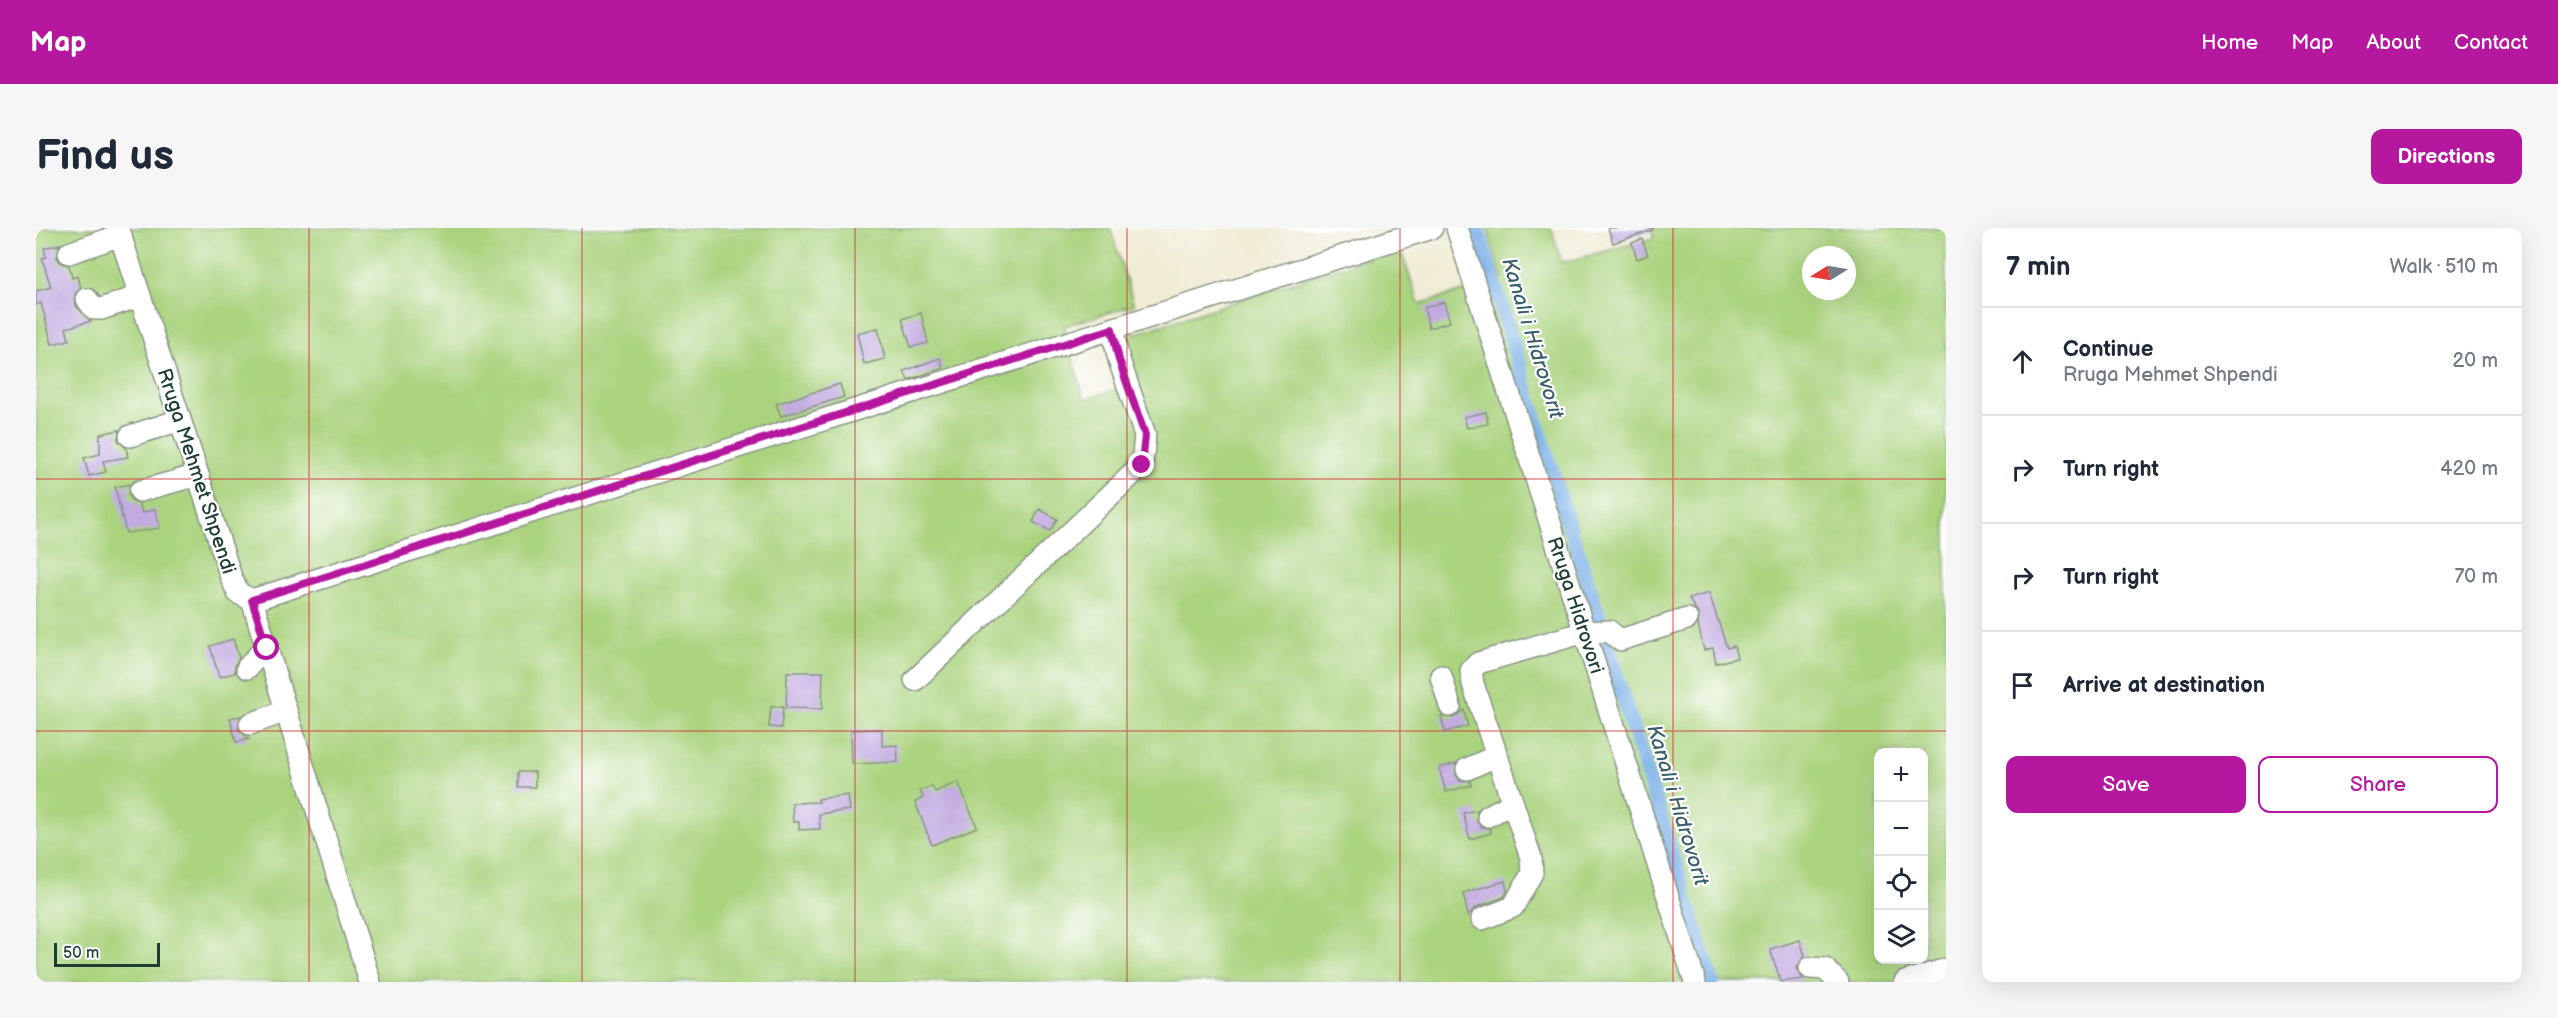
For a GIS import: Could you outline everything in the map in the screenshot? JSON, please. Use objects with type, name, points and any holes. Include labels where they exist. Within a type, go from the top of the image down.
[{"type":"street","points":[[252,600],[1432,228]]},
{"type":"street","name":"Rruga Hidrovori","points":[[1457,228],[1695,982]]},
{"type":"street","points":[[69,253],[119,231]]},
{"type":"street","name":"Rruga Mehmet Shpendi","points":[[119,231],[231,577],[238,593],[252,600],[370,982]]},
{"type":"street","points":[[87,299],[94,309],[100,309],[140,297]]},
{"type":"street","points":[[915,680],[1142,465],[1145,435],[1119,360],[1112,329]]},
{"type":"street","points":[[130,436],[180,420]]},
{"type":"street","points":[[140,491],[198,475]]},
{"type":"street","points":[[1482,919],[1513,907],[1532,873],[1531,858],[1511,804],[1473,684],[1471,671],[1478,663],[1585,632],[1609,631],[1620,640],[1687,619]]},
{"type":"street","points":[[247,668],[262,650],[267,648]]},
{"type":"street","points":[[1441,676],[1450,706]]},
{"type":"street","points":[[250,724],[286,711]]},
{"type":"street","points":[[1467,769],[1496,756]]},
{"type":"street","points":[[1488,816],[1511,804]]},
{"type":"street","points":[[1810,968],[1826,969],[1838,982]]},
{"type":"street","points":[[1905,982],[1946,969]]},
{"type":"green space","points":[[36,228],[1110,228],[1134,305],[1064,326],[1084,399],[1135,384],[1122,338],[1400,248],[1419,304],[1502,280],[1487,228],[1551,228],[1562,263],[1654,238],[1651,228],[1946,228],[1946,982],[36,982]]},
{"type":"building","points":[[1608,228],[1653,228],[1653,230],[1613,243]]},
{"type":"building","points":[[1642,239],[1648,255],[1637,259],[1632,243]]},
{"type":"building","points":[[60,244],[57,258],[61,263],[69,265],[72,278],[78,276],[81,288],[75,294],[76,306],[91,321],[66,328],[69,340],[52,344],[41,303],[36,305],[36,291],[51,287],[42,258],[46,257],[44,248]]},
{"type":"building","points":[[1444,302],[1450,322],[1429,328],[1424,308]]},
{"type":"building","points":[[921,313],[928,343],[911,347],[902,319]]},
{"type":"building","points":[[878,328],[885,359],[864,364],[857,333]]},
{"type":"building","points":[[940,358],[943,368],[908,380],[904,371]]},
{"type":"building","points":[[840,384],[844,397],[781,416],[776,404]]},
{"type":"building","points":[[1486,412],[1488,424],[1467,428],[1464,417]]},
{"type":"building","points":[[119,430],[118,440],[126,448],[128,457],[103,461],[106,472],[89,476],[84,458],[100,454],[100,434]]},
{"type":"building","points":[[130,484],[128,494],[131,500],[139,503],[142,513],[155,509],[160,528],[126,533],[115,487]]},
{"type":"building","points":[[1039,509],[1057,519],[1050,531],[1033,522]]},
{"type":"building","points":[[1709,593],[1727,648],[1734,646],[1737,658],[1716,663],[1713,648],[1704,650],[1698,625],[1699,616],[1689,599]]},
{"type":"building","points":[[233,639],[239,658],[235,665],[235,673],[219,677],[210,646]]},
{"type":"building","points":[[787,672],[823,672],[822,709],[786,708]]},
{"type":"building","points":[[771,707],[783,707],[781,728],[769,727]]},
{"type":"building","points":[[1464,710],[1468,726],[1445,732],[1441,716],[1453,718]]},
{"type":"building","points":[[241,716],[238,729],[249,739],[236,742],[230,718]]},
{"type":"building","points":[[882,729],[882,746],[897,745],[898,762],[852,764],[851,730]]},
{"type":"building","points":[[1456,763],[1456,775],[1460,780],[1470,781],[1471,785],[1446,792],[1439,768]]},
{"type":"building","points":[[518,772],[535,772],[535,787],[518,787]]},
{"type":"building","points":[[958,782],[977,827],[932,845],[915,802],[923,798],[920,791],[932,786],[935,792]]},
{"type":"building","points":[[848,795],[850,810],[819,814],[820,829],[799,830],[799,822],[793,822],[792,803],[819,802],[818,799]]},
{"type":"building","points":[[1477,810],[1477,822],[1482,827],[1490,828],[1491,833],[1470,839],[1463,813]]},
{"type":"building","points":[[1505,881],[1507,891],[1504,897],[1477,907],[1468,915],[1463,893]]},
{"type":"building","points":[[1800,940],[1805,956],[1797,968],[1803,979],[1781,982],[1770,949]]},
{"type":"waterway","name":"Kanali i Hidrovorit","points":[[1477,228],[1570,530]]},
{"type":"waterway","name":"Kanali i Hidrovorit","points":[[1574,540],[1601,625]]},
{"type":"waterway","name":"Kanali i Hidrovorit","points":[[1605,640],[1712,982]]},
{"type":"route","points":[[267,648],[252,600],[1112,329],[1119,360],[1145,435],[1142,465]]}]
